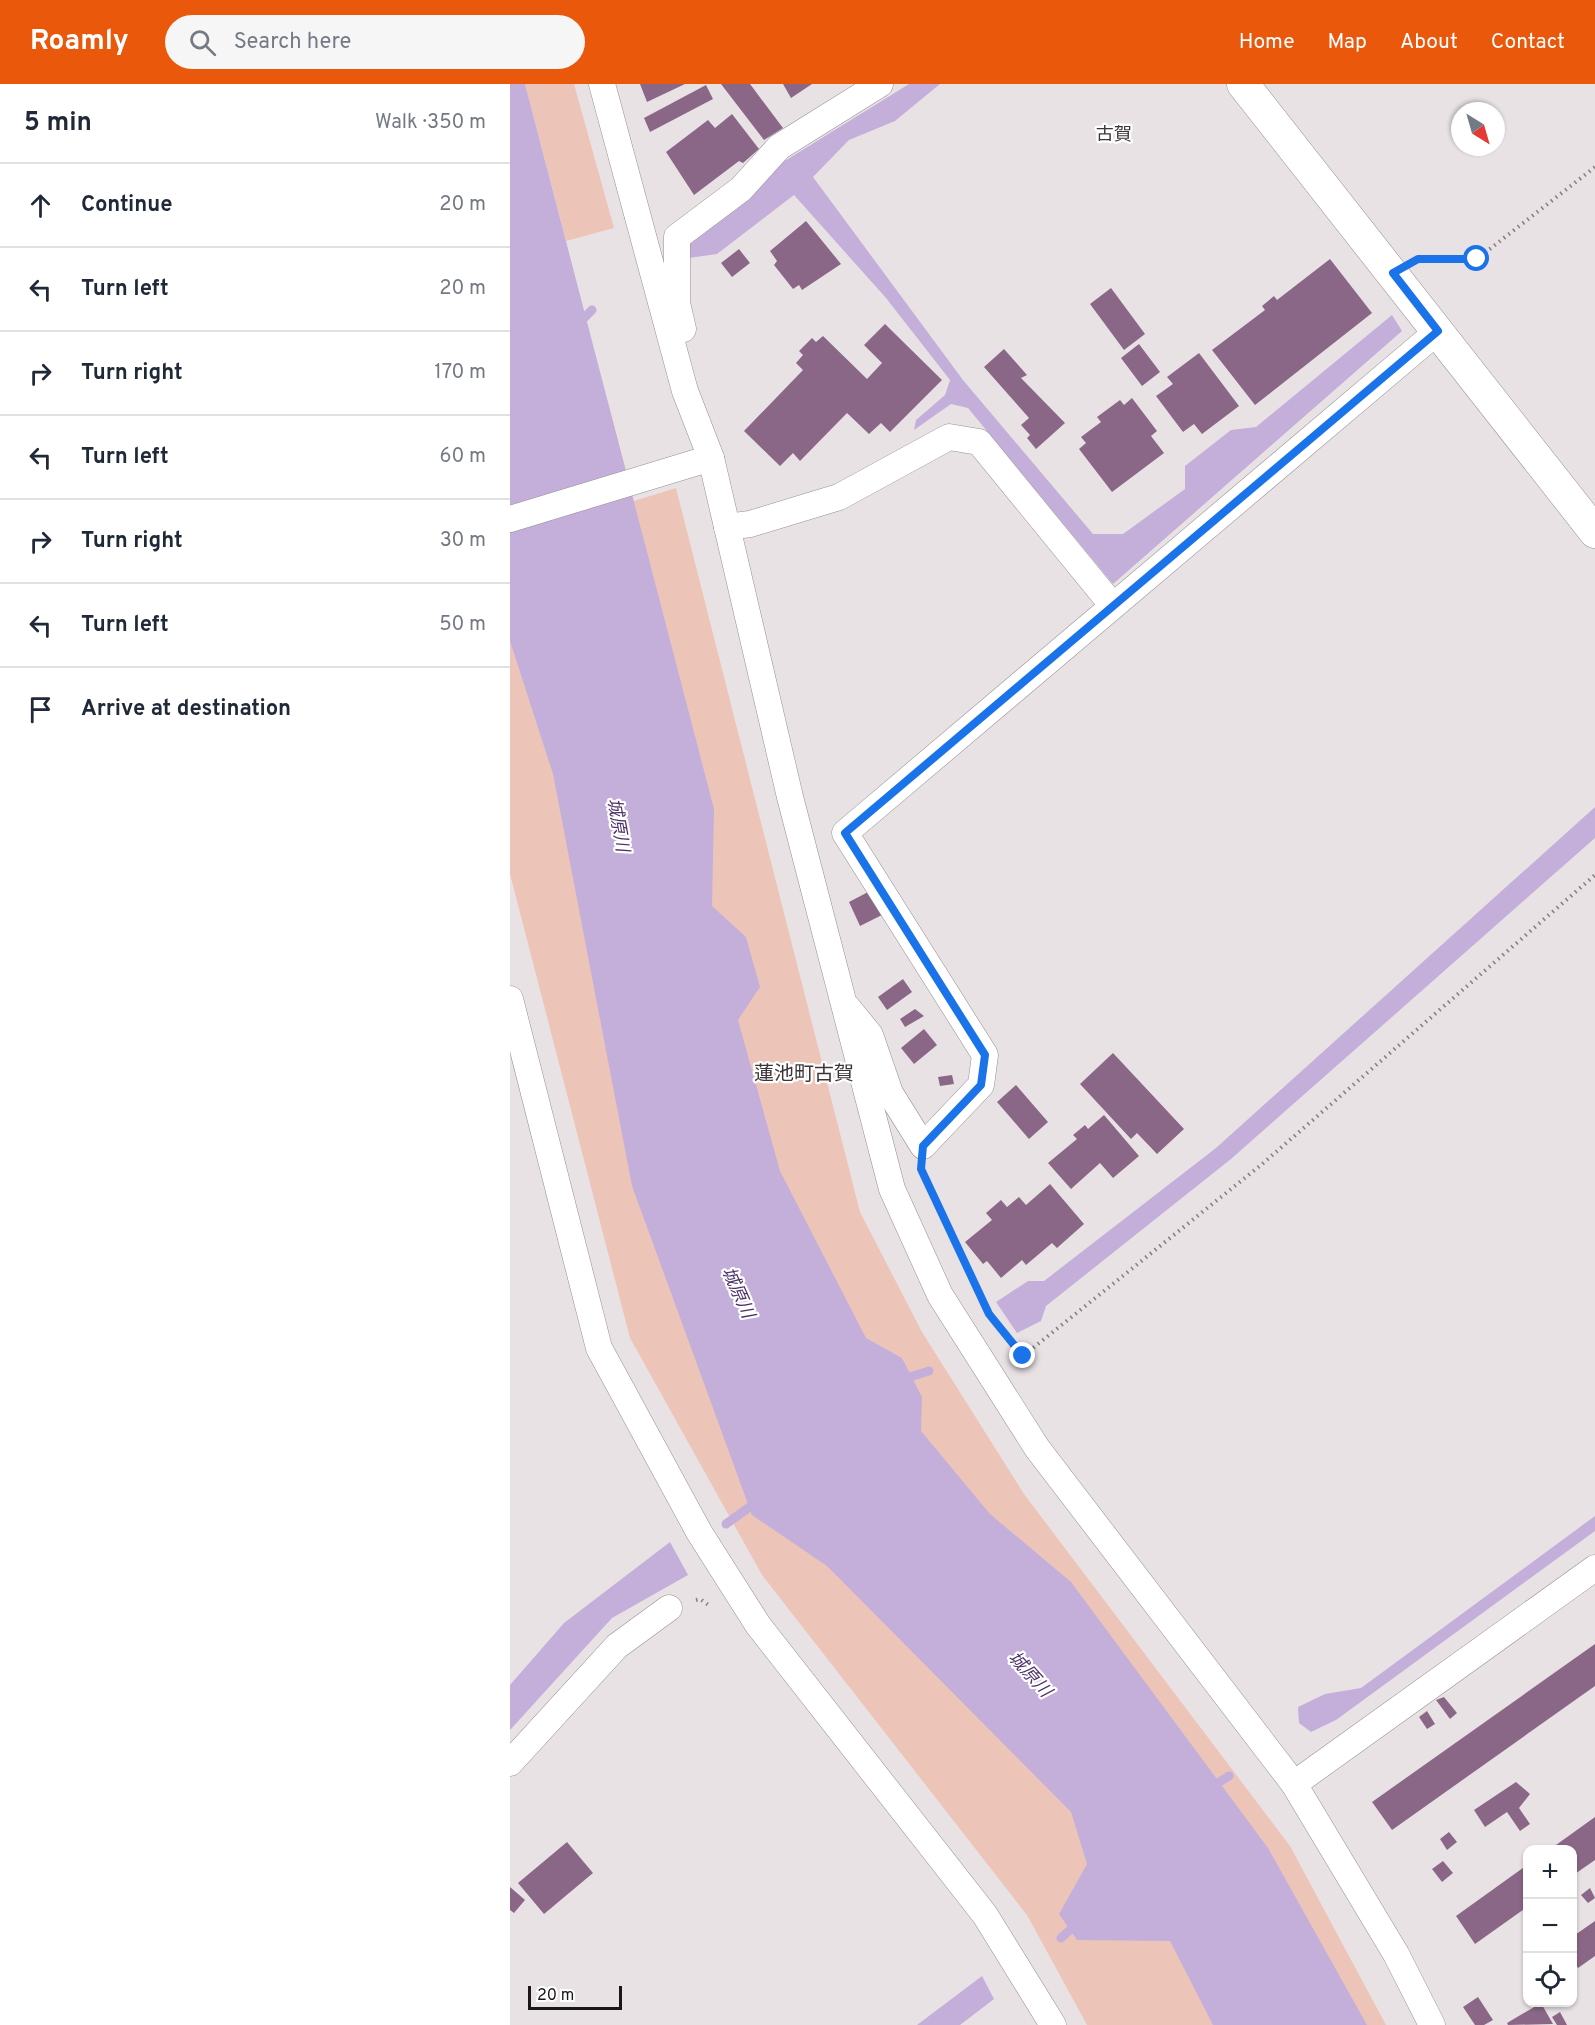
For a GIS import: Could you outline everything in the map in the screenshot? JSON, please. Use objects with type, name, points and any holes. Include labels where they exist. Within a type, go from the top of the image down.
[{"type":"street","points":[[602,84],[703,461],[727,527],[790,796],[892,1189],[940,1295],[1037,1448],[1294,1784],[1396,1954],[1432,2025]]},
{"type":"street","points":[[685,391],[690,361],[677,303],[677,237],[741,189],[779,147],[880,84]]},
{"type":"street","points":[[1243,84],[1595,532]]},
{"type":"street","points":[[844,1003],[870,1035],[890,1093],[923,1146],[981,1085],[985,1055],[845,833],[1438,331]]},
{"type":"street","points":[[727,527],[750,524],[840,497],[949,438],[979,442],[1113,606]]},
{"type":"street","points":[[510,519],[703,461]]},
{"type":"street","points":[[510,999],[599,1348],[699,1532],[758,1625],[985,1915],[1053,2025]]},
{"type":"street","points":[[1294,1784],[1595,1568]]},
{"type":"street","points":[[510,1762],[617,1646],[669,1608]]},
{"type":"path","points":[[1393,273],[1418,259],[1477,259],[1595,167]]},
{"type":"path","points":[[923,1146],[921,1169],[989,1314],[1023,1356],[1261,1165],[1595,876]]},
{"type":"shaded area","points":[[525,84],[574,84],[614,228],[566,241]]},
{"type":"shaded area","points":[[606,395],[634,501],[676,488],[860,1212],[922,1332],[1024,1494],[1290,1846],[1386,2025],[1340,2025],[846,1365],[755,1180]]},
{"type":"shaded area","points":[[510,574],[823,1540],[1148,1889],[1241,2025],[1087,2025],[1027,1915],[762,1575],[630,1338],[510,874]]},
{"type":"water","name":"城原川","points":[[510,84],[525,84],[714,809],[712,906],[746,937],[760,987],[738,1020],[780,1171],[866,1338],[902,1358],[922,1397],[921,1431],[990,1514],[1071,1582],[1268,1848],[1367,2025],[1213,2025],[1170,1941],[1077,1940],[1059,1914],[1087,1864],[1071,1812],[827,1566],[752,1515],[632,1186],[553,774],[510,641]]},
{"type":"water","points":[[909,84],[940,84],[895,121],[849,140],[813,177],[963,380],[1093,534],[1123,534],[1185,489],[1185,466],[1231,430],[1256,427],[1392,315],[1402,331],[1113,584],[968,408],[951,404],[914,430],[916,420],[945,395],[950,380],[886,298],[794,195],[717,254],[689,258],[690,238],[783,162]]},
{"type":"water","points":[[1595,807],[1595,838],[1231,1159],[1046,1306],[1041,1321],[1017,1333],[996,1302],[1028,1281],[1044,1281],[1216,1148]]},
{"type":"water","points":[[1595,1516],[1595,1531],[1336,1720],[1311,1732],[1299,1723],[1298,1707],[1325,1694],[1361,1688]]},
{"type":"water","points":[[670,1542],[688,1575],[612,1618],[510,1730],[510,1685],[564,1623]]},
{"type":"water","points":[[982,1976],[994,1999],[960,2025],[917,2025]]},
{"type":"building","points":[[640,84],[685,84],[647,102]]},
{"type":"building","points":[[721,84],[750,84],[783,128],[764,140]]},
{"type":"building","points":[[783,84],[812,84],[791,98]]},
{"type":"building","points":[[706,85],[713,99],[650,132],[644,118]]},
{"type":"building","points":[[732,114],[759,149],[743,163],[739,161],[694,195],[666,152],[708,120],[715,128]]},
{"type":"building","points":[[806,221],[841,264],[802,290],[799,285],[793,289],[774,265],[777,261],[770,251]]},
{"type":"building","points":[[739,249],[750,263],[732,277],[721,263]]},
{"type":"building","points":[[1330,259],[1372,313],[1255,405],[1212,350],[1265,310],[1262,306],[1274,296],[1277,300]]},
{"type":"building","points":[[1111,288],[1145,334],[1124,350],[1090,304]]},
{"type":"building","points":[[885,324],[942,380],[890,432],[881,423],[869,434],[847,413],[800,461],[793,453],[780,466],[744,431],[803,370],[796,363],[803,355],[799,351],[812,338],[816,342],[823,336],[867,379],[882,363],[864,345]]},
{"type":"building","points":[[1139,344],[1160,372],[1142,386],[1121,358]]},
{"type":"building","points":[[1004,349],[1027,375],[1021,378],[1065,423],[1036,449],[1027,438],[1030,435],[1021,425],[1029,418],[984,367]]},
{"type":"building","points":[[1199,353],[1239,406],[1202,434],[1194,424],[1183,432],[1156,396],[1173,384],[1167,377]]},
{"type":"building","points":[[1132,398],[1157,431],[1151,436],[1164,453],[1112,492],[1079,449],[1086,443],[1081,437],[1101,422],[1097,417],[1120,400],[1124,405]]},
{"type":"building","points":[[870,891],[882,915],[860,926],[849,902]]},
{"type":"building","points":[[903,979],[912,992],[887,1010],[878,997]]},
{"type":"building","points":[[915,1009],[924,1016],[905,1027],[900,1019]]},
{"type":"building","points":[[924,1029],[937,1045],[914,1064],[901,1048]]},
{"type":"building","points":[[1113,1053],[1184,1129],[1157,1154],[1137,1133],[1131,1139],[1080,1084]]},
{"type":"building","points":[[952,1075],[954,1084],[940,1086],[938,1077]]},
{"type":"building","points":[[1016,1085],[1048,1122],[1029,1139],[997,1102]]},
{"type":"building","points":[[1104,1115],[1139,1156],[1113,1178],[1100,1163],[1071,1189],[1048,1163],[1077,1139],[1073,1135],[1085,1125],[1088,1129]]},
{"type":"building","points":[[1050,1184],[1084,1224],[1057,1248],[1052,1243],[1026,1265],[1022,1260],[1001,1278],[987,1261],[983,1264],[965,1242],[992,1220],[986,1213],[1001,1200],[1007,1207],[1019,1197],[1026,1205]]},
{"type":"building","points":[[1595,1644],[1595,1686],[1392,1830],[1372,1802]]},
{"type":"building","points":[[1444,1697],[1457,1713],[1450,1719],[1436,1700]]},
{"type":"building","points":[[1427,1711],[1435,1724],[1427,1729],[1419,1717]]},
{"type":"building","points":[[1516,1782],[1530,1794],[1519,1808],[1530,1824],[1520,1831],[1507,1812],[1485,1827],[1474,1810]]},
{"type":"building","points":[[1595,1817],[1595,1860],[1577,1873],[1577,1845],[1556,1845]]},
{"type":"building","points":[[1449,1832],[1457,1842],[1447,1850],[1440,1839]]},
{"type":"building","points":[[567,1842],[593,1873],[544,1914],[518,1883]]},
{"type":"building","points":[[1443,1861],[1453,1873],[1442,1882],[1432,1869]]},
{"type":"building","points":[[1523,1868],[1523,1910],[1475,1944],[1456,1916]]},
{"type":"building","points":[[510,1887],[525,1900],[514,1913],[510,1910]]},
{"type":"building","points":[[1590,1888],[1595,1898],[1588,1903],[1581,1895]]},
{"type":"building","points":[[1595,1921],[1595,1956],[1578,1968],[1577,1966],[1577,1934]]},
{"type":"building","points":[[1478,1997],[1493,2020],[1484,2025],[1475,2025],[1463,2007]]},
{"type":"building","points":[[1534,2007],[1543,2007],[1553,2024],[1508,2025],[1507,2023]]},
{"type":"building","points":[[1560,2012],[1567,2025],[1557,2025],[1552,2017]]},
{"type":"waterway","points":[[579,323],[592,310]]},
{"type":"waterway","points":[[900,1380],[929,1371]]},
{"type":"waterway","points":[[726,1524],[758,1501]]},
{"type":"waterway","points":[[1210,1788],[1229,1776]]},
{"type":"waterway","points":[[1061,1938],[1079,1922]]},
{"type":"district","name":"古賀","points":[[1114,135]]},
{"type":"district","name":"蓮池町古賀","points":[[804,1075]]},
{"type":"route","points":[[1023,1356],[989,1314],[921,1169],[923,1146],[981,1085],[985,1055],[845,833],[1438,331],[1393,273],[1418,259],[1477,259]]}]
